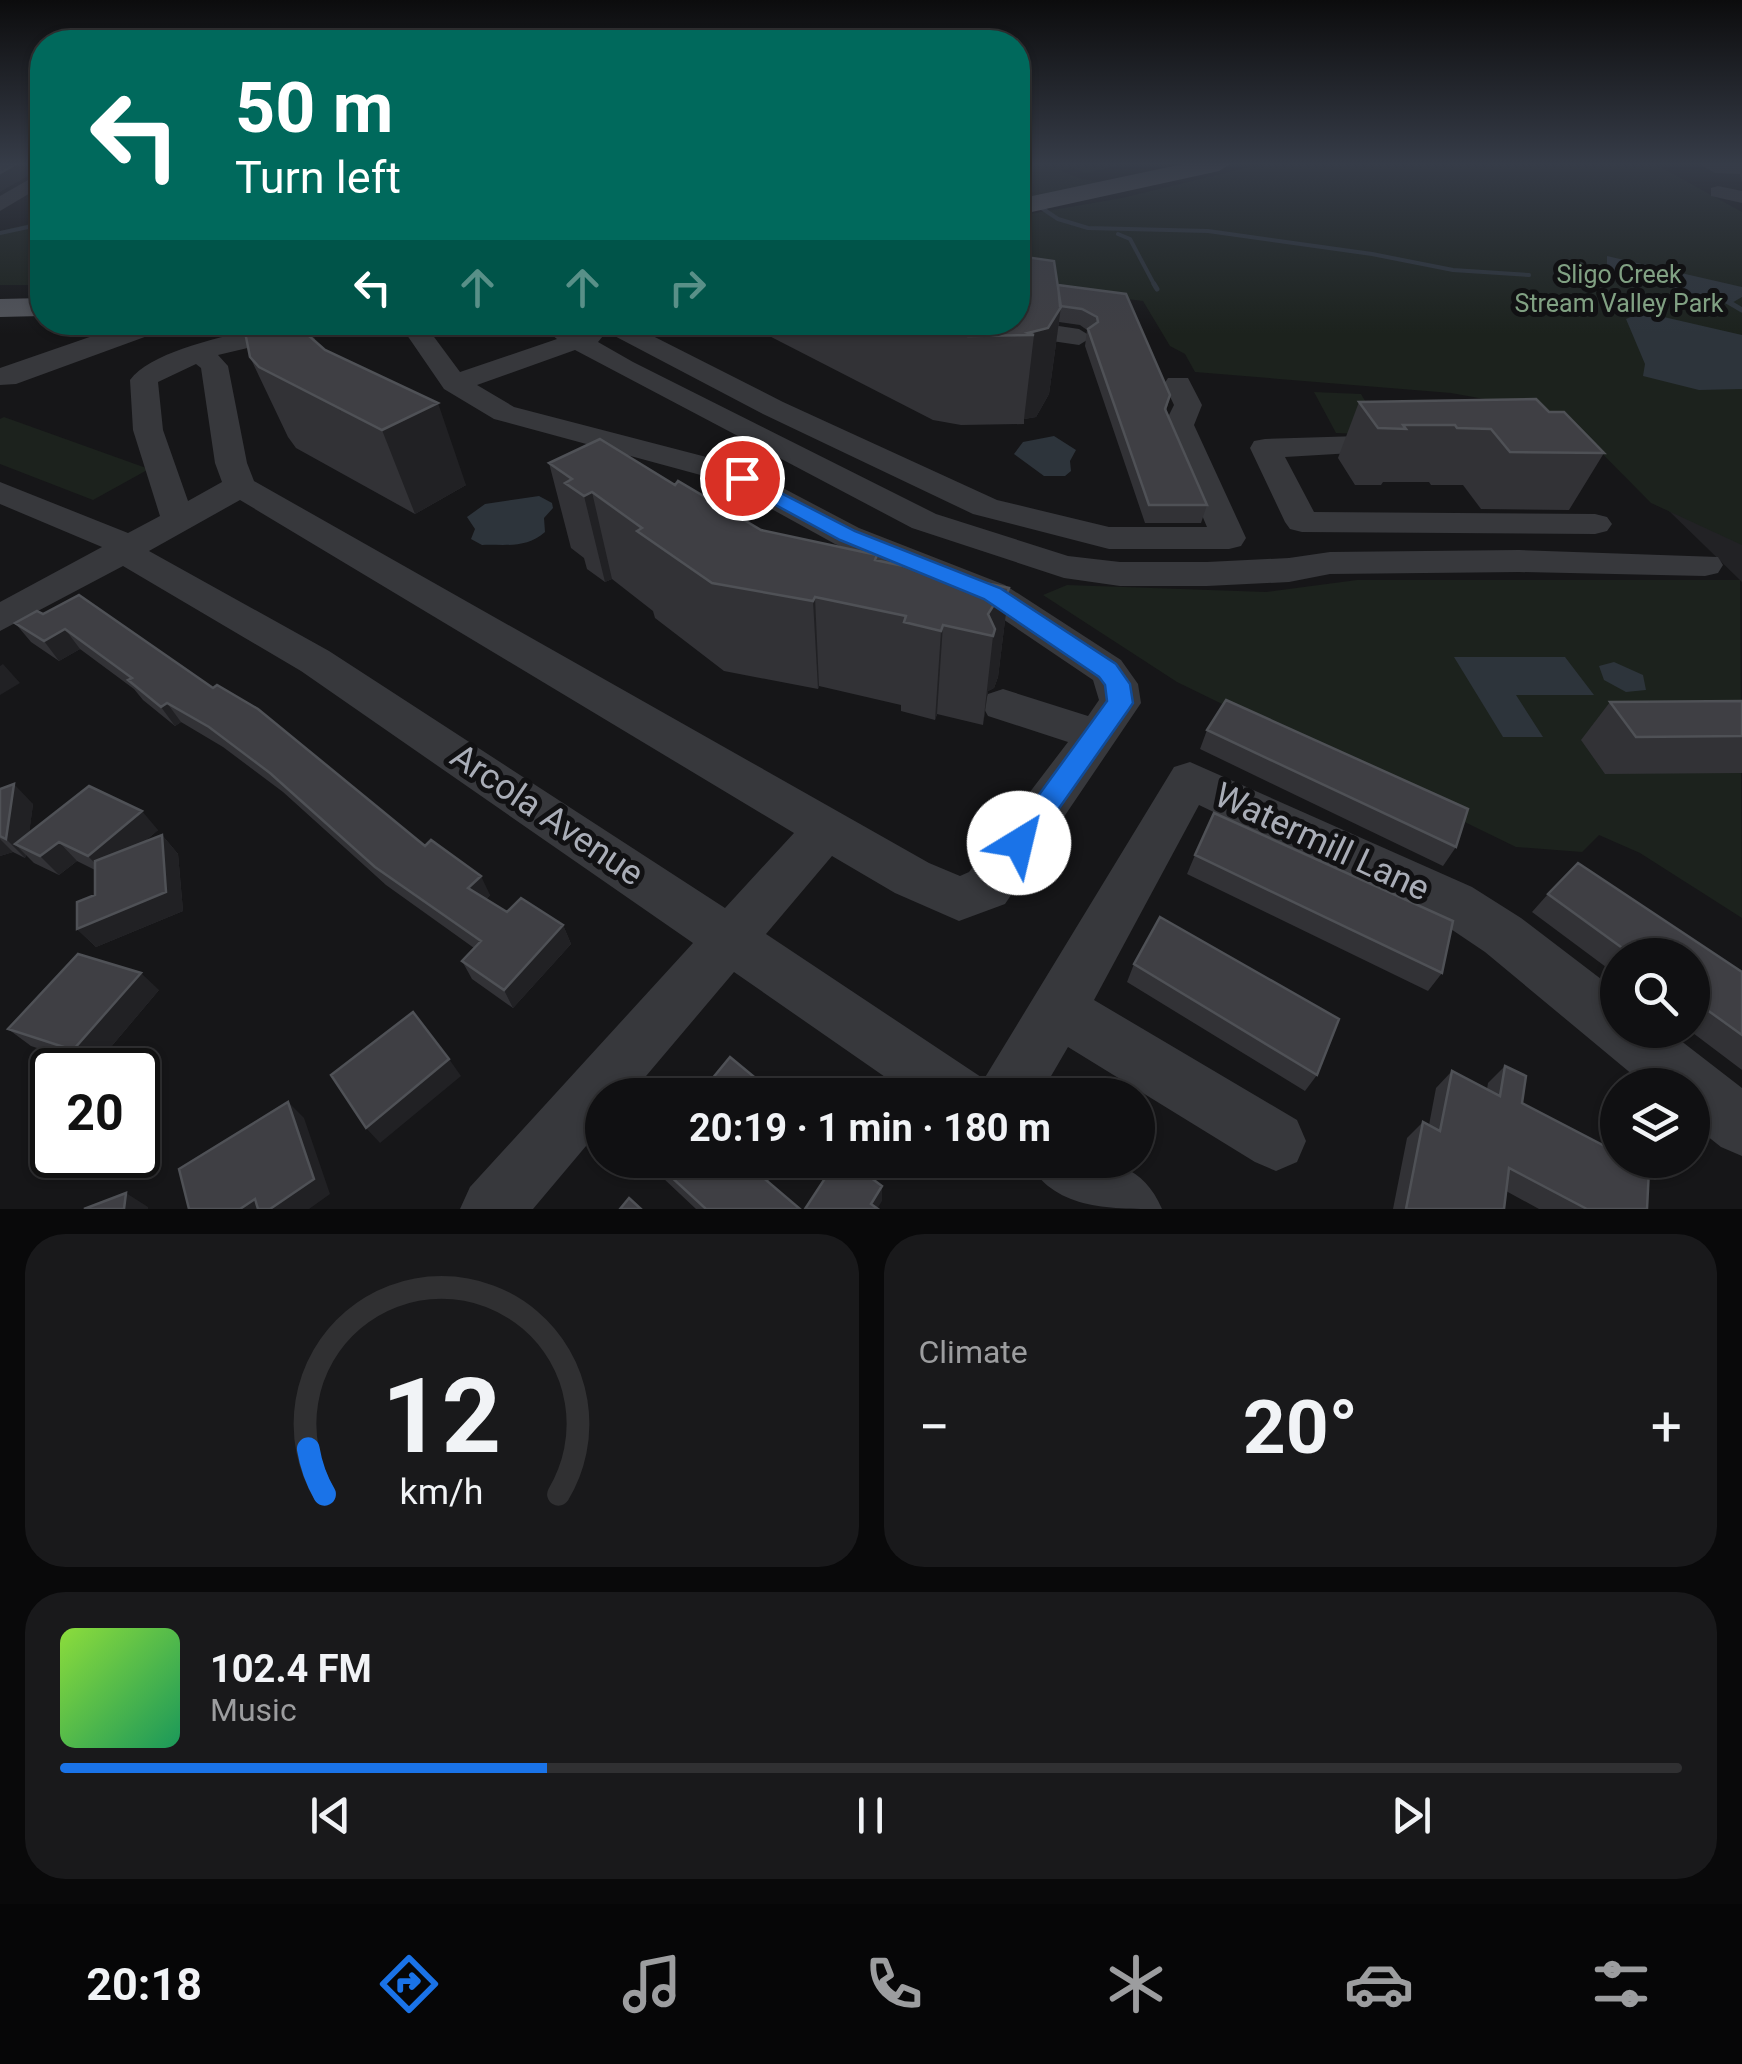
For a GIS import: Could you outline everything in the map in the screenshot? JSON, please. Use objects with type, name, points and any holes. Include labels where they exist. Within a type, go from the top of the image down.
[{"type":"street","points":[[1030,330],[1079,337]]},
{"type":"street","points":[[0,376],[6,378],[120,335]]},
{"type":"street","points":[[177,518],[148,430],[144,380],[151,373],[222,344],[265,335]]},
{"type":"street","points":[[200,353],[214,366],[231,463],[240,486],[825,830],[959,899],[987,888],[1120,703],[1118,684],[1107,670],[992,594],[847,536],[730,473],[504,413],[454,383],[419,335]]},
{"type":"street","points":[[454,383],[569,335]]},
{"type":"street","points":[[581,335],[862,492],[924,522],[1064,567],[1120,574],[1290,570],[1330,564],[1520,561],[1705,565]]},
{"type":"street","points":[[644,335],[789,416],[985,507],[1109,538],[1229,538],[1179,426],[1188,405],[1178,384]]},
{"type":"street","points":[[1330,564],[1302,522],[1265,448],[1416,444]]},
{"type":"street","points":[[0,618],[240,486]]},
{"type":"street","name":"Arcola Avenue","points":[[0,492],[114,539],[122,550],[316,661],[937,1078]]},
{"type":"street","name":"Arcola Avenue","points":[[0,518],[89,553],[122,550]]},
{"type":"street","points":[[1486,521],[1520,561]]},
{"type":"street","points":[[1554,521],[1588,562]]},
{"type":"street","points":[[1302,522],[1594,524]]},
{"type":"street","points":[[1002,705],[1097,735]]},
{"type":"street","name":"Watermill Lane","points":[[1018,1078],[1190,780],[1454,902],[1503,935],[1600,1012]]},
{"type":"street","points":[[492,1209],[825,830]]},
{"type":"street","points":[[1059,1010],[1276,1141]]},
{"type":"street","name":"Watermill Lane","points":[[1645,1048],[1670,1068]]},
{"type":"street","name":"Watermill Lane","points":[[1710,1100],[1742,1126]]},
{"type":"street","points":[[1084,1178],[1130,1209]]},
{"type":"shaded area","points":[[1607,256],[1742,287],[1742,297],[1730,304],[1696,298],[1668,286],[1620,284],[1607,271]]},
{"type":"shaded area","points":[[1642,312],[1742,335],[1742,389],[1699,390],[1643,376],[1645,364],[1626,319]]},
{"type":"shaded area","points":[[1054,436],[1076,450],[1070,461],[1071,471],[1065,476],[1044,476],[1014,454],[1023,442]]},
{"type":"shaded area","points":[[539,496],[552,503],[553,508],[544,518],[545,532],[538,537],[507,545],[482,545],[471,539],[475,529],[467,517],[485,504]]},
{"type":"shaded area","points":[[1667,509],[1742,516],[1742,582],[1740,580]]},
{"type":"shaded area","points":[[1454,657],[1565,657],[1594,695],[1516,695],[1543,737],[1503,737]]},
{"type":"shaded area","points":[[1614,662],[1643,675],[1646,690],[1626,692],[1604,680],[1599,666]]},
{"type":"green space","name":"Sligo Creek Stream Valley Park","points":[[1030,220],[1742,220],[1742,545],[1651,503],[1562,413],[1451,393],[1195,372],[1185,354],[1170,346],[1143,301],[1030,287]]},
{"type":"green space","points":[[30,224],[30,285],[0,285],[0,231]]},
{"type":"green space","points":[[1314,392],[1361,394],[1385,435],[1336,433]]},
{"type":"green space","points":[[4,417],[149,469],[93,500],[0,464],[0,419]]},
{"type":"green space","points":[[1357,580],[1740,580],[1742,918],[1640,853],[1599,835],[1582,852],[1516,847],[1177,682],[1043,595],[1067,585],[1266,592]]},
{"type":"building","points":[[1030,258],[1054,261],[1061,307],[1048,328],[1030,332]]},
{"type":"building","points":[[1058,285],[1126,294],[1170,395],[1165,409],[1207,505],[1149,505],[1088,329],[1098,322],[1097,317],[1082,309],[1060,306]]},
{"type":"building","points":[[246,335],[308,335],[325,350],[438,403],[382,430],[259,367],[250,357]]},
{"type":"building","points":[[1536,399],[1549,412],[1564,412],[1604,453],[1510,452],[1491,429],[1455,425],[1378,428],[1359,402]]},
{"type":"building","points":[[600,439],[675,485],[678,481],[761,530],[877,555],[875,560],[1009,588],[1005,599],[995,603],[988,614],[995,629],[993,636],[943,625],[941,631],[904,622],[906,616],[815,597],[813,601],[712,583],[637,531],[642,528],[592,492],[584,496],[565,483],[572,479],[549,463]]},
{"type":"building","points":[[79,595],[213,688],[217,685],[258,709],[425,846],[431,840],[481,876],[468,888],[507,912],[521,898],[563,925],[504,990],[462,961],[481,941],[375,867],[270,773],[209,727],[167,703],[161,707],[128,680],[132,678],[65,629],[44,641],[15,623]]},
{"type":"building","points":[[1226,700],[1468,809],[1456,847],[1207,730]]},
{"type":"building","points":[[1742,701],[1742,736],[1636,737],[1610,702]]},
{"type":"building","points":[[14,784],[6,839],[0,836],[0,789]]},
{"type":"building","points":[[89,786],[142,811],[88,856],[59,842],[40,856],[15,844]]},
{"type":"building","points":[[1214,813],[1453,921],[1442,973],[1195,855]]},
{"type":"building","points":[[162,835],[166,892],[77,929],[77,902],[95,895],[95,861]]},
{"type":"building","points":[[1578,863],[1691,938],[1609,938],[1548,894]]},
{"type":"building","points":[[1160,917],[1339,1019],[1317,1075],[1134,964]]},
{"type":"building","points":[[1710,951],[1742,972],[1742,1035],[1710,1012]]},
{"type":"building","points":[[78,954],[141,973],[75,1048],[8,1029]]},
{"type":"building","points":[[413,1012],[449,1059],[366,1128],[331,1075]]},
{"type":"building","points":[[730,1057],[755,1078],[713,1078]]},
{"type":"building","points":[[1505,1066],[1526,1076],[1522,1103],[1600,1144],[1600,1178],[1649,1178],[1647,1209],[1587,1209],[1509,1168],[1504,1209],[1406,1209],[1423,1122],[1440,1131],[1452,1071],[1500,1096]]},
{"type":"building","points":[[288,1102],[314,1179],[270,1209],[258,1209],[255,1199],[240,1209],[189,1209],[179,1169]]},
{"type":"building","points":[[672,1178],[764,1178],[800,1209],[706,1209]]},
{"type":"building","points":[[825,1178],[871,1178],[882,1186],[871,1204],[878,1209],[805,1209]]},
{"type":"building","points":[[126,1193],[124,1209],[84,1209]]},
{"type":"building","points":[[629,1198],[641,1209],[620,1209]]},
{"type":"waterway","points":[[1063,220],[1088,228],[1208,231],[1372,254],[1453,270],[1529,275]]},
{"type":"waterway","points":[[0,233],[30,227]]},
{"type":"waterway","points":[[1118,234],[1130,239],[1155,286]]},
{"type":"waterway","points":[[1154,284],[1157,289]]},
{"type":"waterway","points":[[1725,300],[1742,310]]},
{"type":"route","points":[[742,478],[847,536],[992,594],[1107,670],[1118,684],[1120,703],[1019,843]]}]
